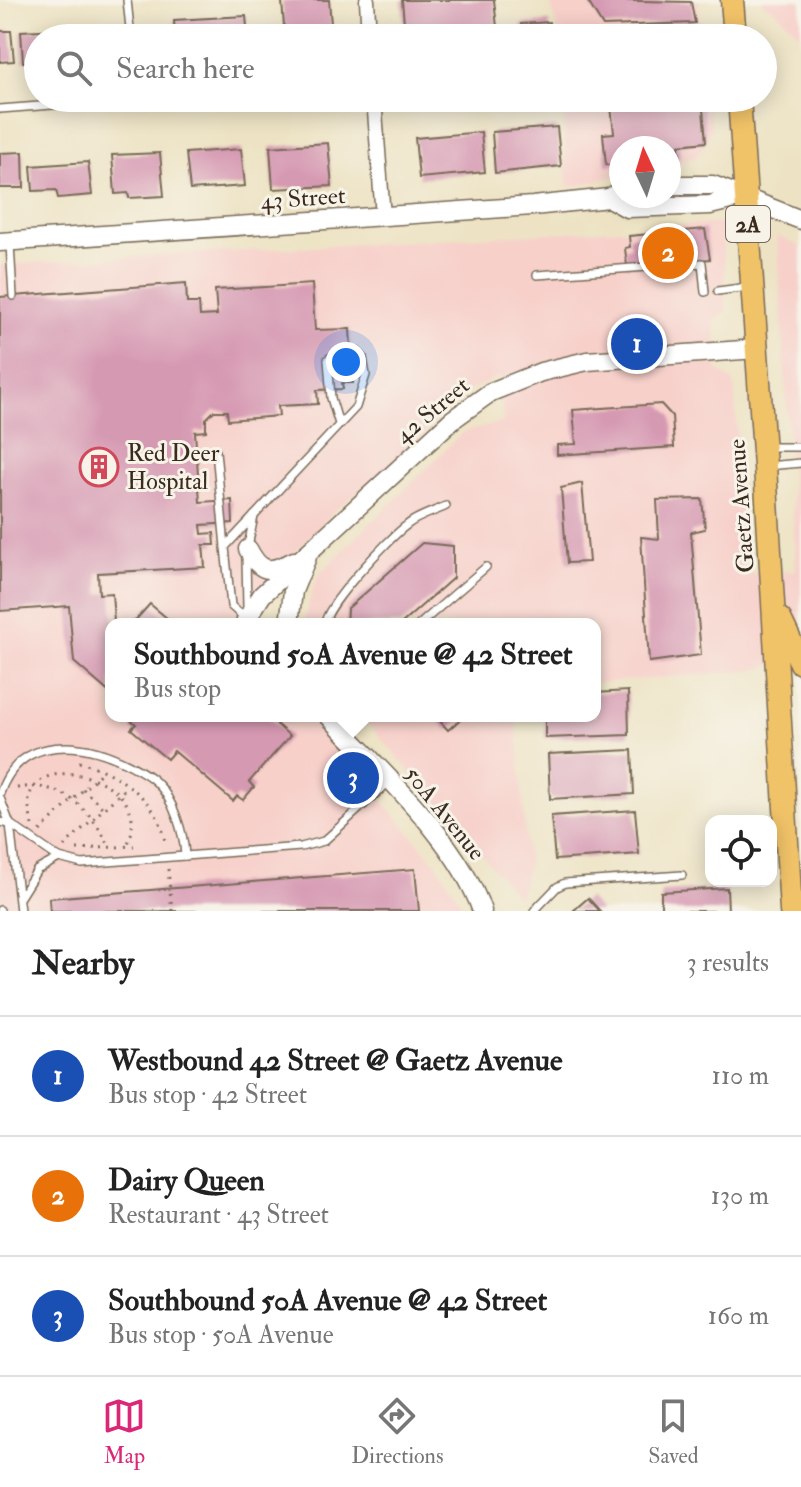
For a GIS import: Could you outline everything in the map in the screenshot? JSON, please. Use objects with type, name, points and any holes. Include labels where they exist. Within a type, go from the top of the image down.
[{"type":"main road","points":[[732,0],[734,24]]},
{"type":"main road","name":"Gaetz Avenue","points":[[740,112],[774,603],[791,911]]},
{"type":"main road","points":[[774,603],[801,663]]},
{"type":"street","points":[[367,0],[368,24]]},
{"type":"street","points":[[375,112],[383,217]]},
{"type":"street","points":[[681,185],[713,185],[801,220]]},
{"type":"street","name":"43 Street","points":[[5,242],[383,217],[609,195]]},
{"type":"street","name":"43 Street","points":[[681,206],[710,205],[746,196]]},
{"type":"street","name":"42 Street","points":[[250,618],[262,595],[309,550],[452,420],[491,392],[515,380],[587,361],[757,349]]},
{"type":"street","points":[[248,549],[257,565],[267,569],[279,568],[309,550]]},
{"type":"street","name":"42 Street","points":[[290,618],[293,591],[309,550]]},
{"type":"street","name":"50A Avenue","points":[[334,722],[447,845],[468,876],[482,911]]},
{"type":"lane","points":[[127,0],[130,24]]},
{"type":"lane","points":[[0,109],[24,107]]},
{"type":"lane","points":[[5,242],[13,296]]},
{"type":"lane","points":[[537,275],[702,263],[705,292]]},
{"type":"lane","points":[[718,291],[752,287]]},
{"type":"lane","points":[[225,547],[356,407],[366,375],[363,357],[357,351],[338,352],[328,359],[331,398],[339,424]]},
{"type":"lane","points":[[764,457],[801,447]]},
{"type":"lane","points":[[216,451],[231,606],[244,618]]},
{"type":"lane","points":[[764,457],[801,463]]},
{"type":"lane","points":[[325,618],[337,598],[407,524],[446,506]]},
{"type":"lane","points":[[248,618],[248,549],[254,514]]},
{"type":"lane","points":[[427,618],[486,567]]},
{"type":"lane","points":[[20,911],[10,824],[0,795],[6,776],[22,759],[42,749],[79,747],[108,753],[157,783],[170,804],[184,842],[185,856]]},
{"type":"lane","points":[[0,822],[10,824],[59,858],[82,864],[314,845],[331,836],[389,782]]},
{"type":"lane","points":[[19,899],[37,870],[59,858]]},
{"type":"lane","points":[[534,911],[565,883],[682,875]]},
{"type":"path","points":[[74,761],[103,771],[128,786],[154,810],[165,829],[172,911]]},
{"type":"path","points":[[24,820],[40,831],[103,771]]},
{"type":"path","points":[[32,825],[29,799],[35,785],[43,778],[62,773],[94,779],[119,794],[128,805],[134,823],[126,847]]},
{"type":"path","points":[[17,788],[35,785],[52,788],[72,799],[92,819],[110,848]]},
{"type":"path","points":[[128,786],[64,846],[77,849],[139,846]]},
{"type":"path","points":[[83,789],[104,809]]},
{"type":"path","points":[[152,845],[165,845]]},
{"type":"shaded area","points":[[550,0],[698,0],[701,24],[556,24]]},
{"type":"shaded area","points":[[762,0],[801,0],[801,36],[776,11],[763,3]]},
{"type":"shaded area","points":[[564,112],[709,112],[711,130],[697,157],[681,161],[681,136],[609,136],[609,178],[567,188]]},
{"type":"shaded area","points":[[722,223],[726,310],[714,322],[718,370],[734,382],[746,573],[796,571],[777,235],[801,247],[801,653],[756,670],[601,683],[601,618],[305,618],[317,576],[463,432],[503,422],[500,376],[462,395],[394,464],[334,511],[232,618],[105,618],[105,722],[314,722],[436,863],[466,911],[0,911],[0,265]]},
{"type":"shaded area","points":[[367,722],[516,722],[528,865],[519,898]]},
{"type":"building","points":[[329,0],[331,24],[284,24],[282,2]]},
{"type":"building","points":[[402,0],[494,0],[497,24],[404,24]]},
{"type":"building","points":[[587,0],[691,2],[695,23],[664,24],[602,24]]},
{"type":"building","points":[[246,16],[247,24],[174,24],[174,20]]},
{"type":"building","points":[[0,31],[11,31],[14,61],[0,62]]},
{"type":"building","points":[[21,31],[24,31],[24,62],[23,62]]},
{"type":"building","points":[[612,112],[703,112],[706,142],[681,145],[681,136],[609,136],[609,165],[606,165],[603,134],[614,133]]},
{"type":"building","points":[[557,127],[561,166],[495,173],[492,132]]},
{"type":"building","points":[[481,132],[485,172],[419,178],[415,138]]},
{"type":"building","points":[[328,143],[332,186],[273,189],[270,147]]},
{"type":"building","points":[[241,149],[245,186],[190,190],[186,153]]},
{"type":"building","points":[[23,152],[24,188],[0,188],[0,153]]},
{"type":"building","points":[[160,153],[164,196],[129,198],[128,193],[115,194],[112,155]]},
{"type":"building","points":[[88,162],[92,195],[58,198],[56,190],[33,191],[31,166]]},
{"type":"building","points":[[705,229],[710,259],[627,266],[625,248],[630,247],[629,236]]},
{"type":"building","name":"Red Deer Hospital","points":[[186,283],[187,303],[199,303],[200,316],[217,315],[215,290],[312,284],[315,330],[350,329],[353,383],[342,383],[343,389],[317,390],[318,404],[278,406],[279,416],[228,420],[227,411],[214,411],[206,419],[206,431],[195,432],[200,502],[232,500],[233,523],[201,525],[202,534],[214,533],[215,545],[203,545],[205,567],[98,573],[99,594],[112,593],[114,618],[105,618],[105,689],[74,662],[69,606],[0,611],[0,297]]},
{"type":"building","points":[[661,404],[672,416],[674,447],[557,455],[557,445],[576,444],[573,410]]},
{"type":"building","points":[[582,483],[589,562],[567,563],[561,488]]},
{"type":"building","points":[[702,499],[705,529],[691,532],[701,655],[649,662],[641,537],[659,539],[657,500]]},
{"type":"building","points":[[422,543],[453,546],[453,578],[408,618],[346,618],[347,609]]},
{"type":"building","points":[[150,604],[167,618],[137,618]]},
{"type":"building","points":[[628,691],[629,735],[545,738],[545,722],[601,722],[601,693]]},
{"type":"building","points":[[133,722],[274,722],[290,736],[249,782],[254,787],[243,800],[237,796],[233,801],[174,751],[167,759],[131,729],[136,724]]},
{"type":"building","points":[[441,722],[457,722],[448,730]]},
{"type":"building","points":[[632,750],[634,794],[550,799],[548,754]]},
{"type":"building","points":[[635,810],[639,854],[555,860],[551,816]]},
{"type":"building","points":[[415,869],[419,911],[50,911],[49,898]]},
{"type":"building","points":[[727,888],[728,911],[661,911],[661,892]]},
{"type":"building","points":[[588,898],[600,911],[573,911]]},
{"type":"place","name":"Dairy Queen","points":[[668,253]]},
{"type":"place","name":"Westbound 42 Street @ Gaetz Avenue","points":[[637,344]]},
{"type":"place","name":"Red Deer Hospital","points":[[99,467]]},
{"type":"place","name":"Southbound 50A Avenue @ 42 Street","points":[[353,778]]}]
